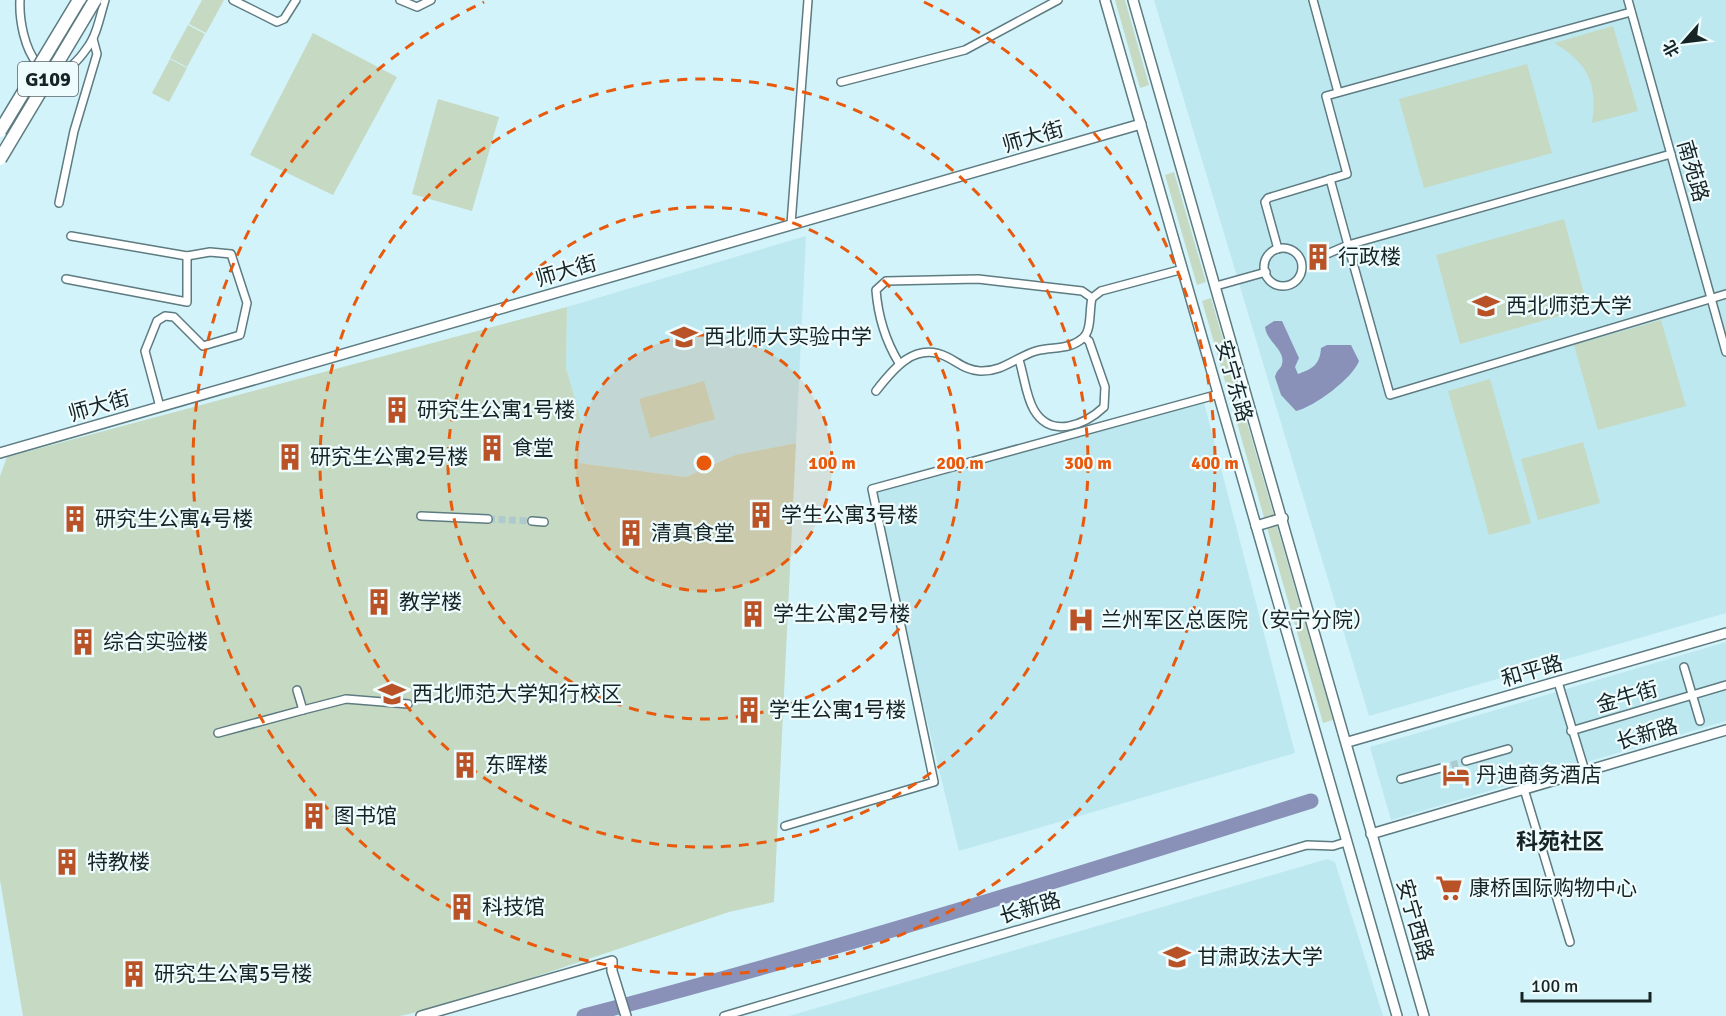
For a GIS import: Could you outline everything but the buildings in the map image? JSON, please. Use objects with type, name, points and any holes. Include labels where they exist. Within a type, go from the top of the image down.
[{"type":"highway","name":"G109","points":[[0,131],[79,0]]},
{"type":"highway","name":"G109","points":[[0,159],[95,0]]},
{"type":"street","points":[[20,0],[28,50],[35,63],[46,72],[58,74],[71,66],[93,39],[105,0]]},
{"type":"street","points":[[233,0],[277,22],[284,18],[296,0]]},
{"type":"street","points":[[400,0],[417,7],[431,0]]},
{"type":"street","points":[[791,224],[808,0]]},
{"type":"street","points":[[841,82],[965,50],[1058,0]]},
{"type":"street","name":"安宁东路","points":[[1105,0],[1346,842]]},
{"type":"street","name":"安宁东路","points":[[1133,0],[1348,742],[1371,834]]},
{"type":"street","points":[[1313,0],[1338,92]]},
{"type":"street","name":"南苑路","points":[[1628,0],[1726,352]]},
{"type":"street","points":[[1278,249],[1265,202],[1268,198],[1347,174],[1326,96],[1631,12]]},
{"type":"street","points":[[59,203],[74,131],[97,54],[93,39]]},
{"type":"street","name":"师大街","points":[[0,453],[1141,124]]},
{"type":"street","points":[[1327,254],[1348,245],[1671,154]]},
{"type":"street","points":[[1330,179],[1390,395],[1726,294]]},
{"type":"street","points":[[71,236],[187,256],[210,252],[231,254],[247,303],[240,335],[203,346],[174,317],[165,316],[157,321],[144,351],[160,407]]},
{"type":"street","points":[[1278,249],[1293,251],[1305,261],[1300,276],[1289,285],[1274,283],[1266,272],[1267,258],[1278,249]]},
{"type":"street","points":[[66,279],[187,302],[187,256]]},
{"type":"street","points":[[876,391],[899,363],[921,353],[933,352],[965,368],[981,371],[1001,369],[1039,350],[1067,348],[1084,337],[1089,330],[1092,298],[1101,291],[1183,269]]},
{"type":"street","points":[[1216,286],[1266,272]]},
{"type":"street","points":[[899,363],[888,345],[877,303],[876,290],[886,281],[978,279],[1082,291],[1092,298]]},
{"type":"street","points":[[1020,360],[1034,410],[1047,424],[1067,428],[1090,420],[1104,407],[1105,387],[1089,341],[1084,337]]},
{"type":"street","points":[[785,826],[934,782],[872,489],[1219,394]]},
{"type":"street","points":[[421,516],[488,519]]},
{"type":"street","points":[[1256,526],[1283,518]]},
{"type":"street","points":[[532,521],[544,522]]},
{"type":"street","name":"和平路","points":[[1348,742],[1726,633]]},
{"type":"street","name":"金牛街","points":[[1684,667],[1700,721]]},
{"type":"street","name":"金牛街","points":[[1558,682],[1585,771]]},
{"type":"street","name":"金牛街","points":[[1571,731],[1726,685]]},
{"type":"street","points":[[297,690],[303,710]]},
{"type":"street","points":[[218,733],[346,699],[408,704]]},
{"type":"street","name":"长新路","points":[[1371,834],[1726,730]]},
{"type":"street","points":[[1466,761],[1508,749]]},
{"type":"street","points":[[1401,779],[1441,768]]},
{"type":"street","points":[[1524,789],[1570,942]]},
{"type":"street","name":"安宁西路","points":[[1371,834],[1424,1016]]},
{"type":"street","points":[[1346,842],[1397,1016]]},
{"type":"street","name":"长新路","points":[[724,1016],[1307,845],[1333,846],[1346,842]]},
{"type":"street","points":[[421,1016],[612,961],[612,971],[626,1015]]},
{"type":"shaded area","name":"西北师范大学","points":[[1154,0],[1726,0],[1726,613],[1369,716]]},
{"type":"shaded area","name":"西北师大实验中学","points":[[806,236],[796,443],[735,455],[686,477],[579,463],[581,420],[566,368],[567,307]]},
{"type":"shaded area","points":[[1274,321],[1282,321],[1299,358],[1295,367],[1298,374],[1315,365],[1321,348],[1327,345],[1351,345],[1359,361],[1349,375],[1332,391],[1313,404],[1296,411],[1281,395],[1275,377],[1281,366],[1281,354],[1265,327]]},
{"type":"shaded area","name":"兰州军区总医院（安宁分院）","points":[[1203,399],[1295,753],[959,851],[870,487]]},
{"type":"shaded area","points":[[1726,642],[1726,721],[1391,820],[1370,747]]},
{"type":"shaded area","name":"甘肃政法大学","points":[[1327,859],[1335,862],[1383,1016],[789,1016]]},
{"type":"green space","points":[[202,0],[224,0],[206,33],[189,24]]},
{"type":"green space","points":[[1115,0],[1125,0],[1149,85],[1140,88]]},
{"type":"green space","points":[[188,25],[205,34],[187,67],[170,58]]},
{"type":"green space","points":[[1613,26],[1638,111],[1592,123],[1593,97],[1588,76],[1575,58],[1554,43]]},
{"type":"green space","points":[[313,33],[397,77],[333,195],[250,155]]},
{"type":"green space","points":[[170,59],[187,68],[169,102],[152,93]]},
{"type":"green space","points":[[1527,64],[1552,153],[1424,188],[1399,99]]},
{"type":"green space","points":[[438,99],[499,117],[472,211],[412,194]]},
{"type":"green space","points":[[1174,172],[1206,282],[1197,285],[1165,175]]},
{"type":"green space","points":[[1564,219],[1588,308],[1460,344],[1436,255]]},
{"type":"green space","points":[[1211,298],[1333,720],[1323,723],[1202,301]]},
{"type":"green space","name":"西北师范大学知行校区","points":[[567,307],[566,368],[581,420],[579,463],[686,477],[735,455],[796,443],[774,902],[729,912],[453,1004],[400,1016],[23,1016],[0,880],[0,476],[7,457]]},
{"type":"green space","points":[[1661,320],[1686,406],[1598,430],[1574,345]]},
{"type":"green space","points":[[1490,379],[1531,523],[1489,535],[1448,391]]},
{"type":"green space","points":[[704,381],[715,419],[650,438],[639,399]]},
{"type":"green space","points":[[1583,442],[1600,503],[1538,520],[1521,459]]},
{"type":"waterway","points":[[584,1016],[858,940],[1311,801]]},
{"type":"tunnel","points":[[1309,260],[1327,254]]},
{"type":"tunnel","points":[[488,519],[532,521]]},
{"type":"tunnel","points":[[1441,768],[1466,761]]},
{"type":"place","name":"行政楼","points":[[1318,257]]},
{"type":"place","name":"西北师范大学","points":[[1486,306]]},
{"type":"place","name":"西北师大实验中学","points":[[684,337]]},
{"type":"place","name":"研究生公寓1号楼","points":[[397,410]]},
{"type":"place","name":"食堂","points":[[492,448]]},
{"type":"place","name":"研究生公寓2号楼","points":[[290,457]]},
{"type":"place","name":"学生公寓3号楼","points":[[761,515]]},
{"type":"place","name":"研究生公寓4号楼","points":[[75,519]]},
{"type":"place","name":"清真食堂","points":[[631,533]]},
{"type":"place","name":"教学楼","points":[[379,602]]},
{"type":"place","name":"学生公寓2号楼","points":[[753,614]]},
{"type":"place","name":"兰州军区总医院（安宁分院）","points":[[1081,620]]},
{"type":"place","name":"综合实验楼","points":[[83,642]]},
{"type":"place","name":"西北师范大学知行校区","points":[[392,694]]},
{"type":"place","name":"学生公寓1号楼","points":[[749,710]]},
{"type":"place","name":"东晖楼","points":[[465,765]]},
{"type":"place","name":"丹迪商务酒店","points":[[1456,775]]},
{"type":"place","name":"图书馆","points":[[314,816]]},
{"type":"place","name":"特教楼","points":[[67,862]]},
{"type":"place","name":"康桥国际购物中心","points":[[1449,888]]},
{"type":"place","name":"科技馆","points":[[462,907]]},
{"type":"place","name":"甘肃政法大学","points":[[1177,957]]},
{"type":"place","name":"研究生公寓5号楼","points":[[134,974]]},
{"type":"district","name":"科苑社区","points":[[1560,841]]}]
